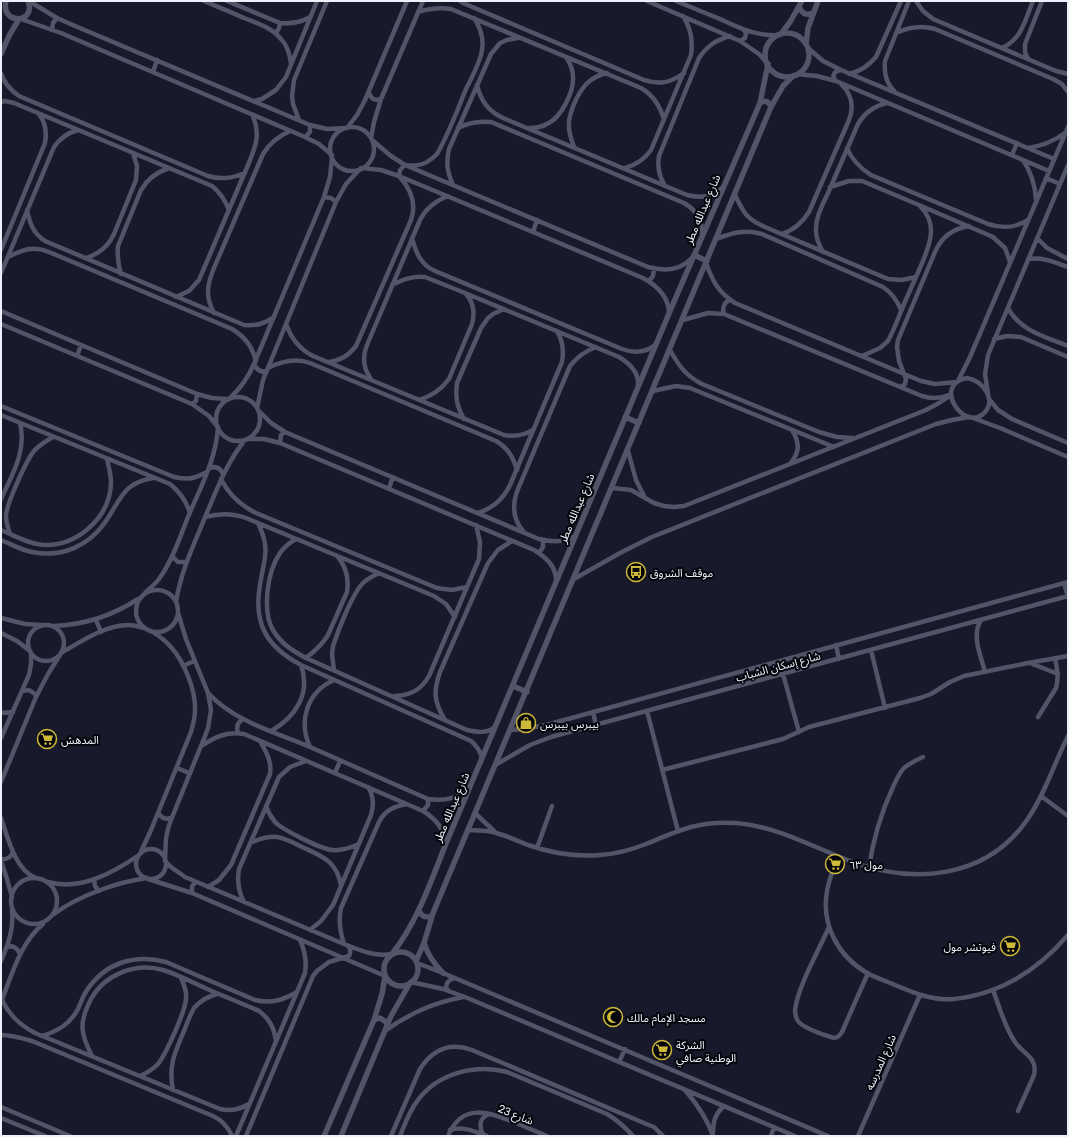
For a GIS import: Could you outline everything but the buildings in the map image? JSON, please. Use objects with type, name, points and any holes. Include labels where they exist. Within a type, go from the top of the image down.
[{"type":"street","points":[[1,15],[6,1]]},
{"type":"street","points":[[28,1],[57,18],[310,125],[327,128],[353,127],[364,130],[391,156],[404,164],[654,268],[667,269],[680,267],[687,263],[693,256],[707,262],[715,284],[719,290],[730,300],[740,305],[905,375],[928,383],[942,384],[972,378],[981,384],[988,393]]},
{"type":"street","points":[[1,54],[3,43],[20,19],[24,17],[28,11],[28,1]]},
{"type":"street","points":[[204,1],[266,27],[276,33],[287,47],[291,65]]},
{"type":"street","points":[[228,1],[288,24],[303,21],[310,17]]},
{"type":"street","points":[[254,101],[273,92],[282,84],[317,1]]},
{"type":"street","points":[[299,120],[293,104],[292,96],[294,80],[327,1]]},
{"type":"street","points":[[402,1],[404,8]]},
{"type":"street","points":[[1,618],[25,624],[45,626],[74,624],[96,620],[119,611],[139,598],[161,577],[172,556],[216,447],[218,427],[216,420],[219,408],[244,384],[255,363],[324,197],[330,178],[332,156],[331,149],[333,139],[340,131],[346,128],[361,108],[369,93],[407,1]]},
{"type":"street","points":[[52,915],[67,905],[99,891],[131,881],[158,877],[165,866],[166,838],[171,818],[201,746],[210,719],[208,693],[184,635],[178,613],[176,602],[180,582],[186,562],[223,474],[233,455],[246,439],[256,432],[258,428],[260,422],[258,410],[260,389],[336,202],[346,184],[360,169],[370,162],[374,151],[372,139],[374,122],[381,99],[423,1]]},
{"type":"street","points":[[647,1],[740,41],[759,54],[768,64]]},
{"type":"street","points":[[676,1],[744,30],[762,35],[772,36],[793,34],[798,36],[823,61],[840,70],[1054,159]]},
{"type":"street","points":[[802,1],[781,34],[769,43],[766,50],[766,57],[771,70],[781,76],[817,76],[836,81],[1050,171]]},
{"type":"street","points":[[341,1136],[395,1008],[417,974],[417,962],[432,916],[771,107],[783,86],[806,66],[809,54],[807,46],[808,28],[818,1]]},
{"type":"street","points":[[849,74],[864,68],[876,57],[900,1]]},
{"type":"street","points":[[896,94],[886,79],[884,70],[885,61],[909,1]]},
{"type":"street","points":[[916,1],[923,11],[933,19],[1060,73],[1068,74]]},
{"type":"street","points":[[1002,48],[1012,43],[1016,39],[1033,1]]},
{"type":"street","points":[[1028,59],[1024,48],[1042,1]]},
{"type":"street","points":[[459,12],[461,2],[644,80],[656,83],[669,81],[684,72]]},
{"type":"street","points":[[418,12],[434,7],[443,7],[459,12],[606,73],[640,88],[654,97],[664,120]]},
{"type":"street","points":[[799,7],[801,12],[805,14],[809,15],[813,13]]},
{"type":"street","points":[[4,8],[9,17],[20,19],[52,30],[305,137],[319,144],[332,156],[339,166],[349,170],[381,170],[399,176],[649,281],[656,286],[666,299],[669,314]]},
{"type":"street","points":[[625,168],[637,164],[647,156],[654,145],[691,54],[692,47],[690,31],[683,16]]},
{"type":"street","points":[[52,30],[53,23],[57,18]]},
{"type":"street","points":[[404,164],[414,166],[423,164],[431,160],[442,146],[482,49],[481,33],[474,18]]},
{"type":"street","points":[[930,28],[928,22],[933,19]]},
{"type":"street","points":[[276,33],[280,22]]},
{"type":"street","points":[[896,33],[917,26],[930,28],[1058,81],[1068,92]]},
{"type":"street","points":[[1021,28],[1024,32],[1029,32]]},
{"type":"street","points":[[740,41],[745,38],[746,34],[744,30]]},
{"type":"street","points":[[665,186],[658,171],[658,163],[662,148],[699,58],[715,41],[730,36]]},
{"type":"street","points":[[453,185],[447,167],[449,149],[483,68],[495,48],[500,43],[514,38],[521,38]]},
{"type":"street","points":[[691,54],[697,55],[699,58]]},
{"type":"street","points":[[529,128],[538,128],[555,119],[566,103],[573,77],[569,62],[564,56]]},
{"type":"street","points":[[876,57],[881,61],[885,61]]},
{"type":"street","points":[[153,72],[157,60]]},
{"type":"street","name":"شارع عبدالله مطر","points":[[391,954],[406,934],[419,911],[469,788],[656,343],[760,103],[768,64]]},
{"type":"street","points":[[476,65],[483,68]]},
{"type":"street","points":[[836,81],[833,78],[834,74],[836,71],[840,70]]},
{"type":"street","points":[[1,73],[7,86],[26,99],[208,176],[223,179],[245,173]]},
{"type":"street","points":[[574,147],[568,123],[570,115],[586,83],[592,78],[606,73]]},
{"type":"street","points":[[1058,81],[1060,78],[1060,73]]},
{"type":"street","points":[[286,77],[290,80],[294,80]]},
{"type":"street","points":[[640,88],[644,84],[644,80]]},
{"type":"street","points":[[782,234],[795,228],[809,212],[849,120],[851,114],[851,101],[849,94],[841,83]]},
{"type":"street","points":[[477,85],[483,101],[495,114],[665,186],[687,195],[700,197],[706,197],[718,192],[722,188]]},
{"type":"street","points":[[572,85],[579,86],[582,89]]},
{"type":"street","points":[[369,93],[373,99],[381,99]]},
{"type":"street","points":[[23,106],[23,102],[26,99]]},
{"type":"street","points":[[760,103],[762,101],[768,102],[771,107]]},
{"type":"street","points":[[1,102],[14,103],[23,106],[206,183],[218,190],[223,196],[229,210]]},
{"type":"street","points":[[823,252],[817,238],[816,231],[818,216],[830,186],[861,118],[870,110],[887,103]]},
{"type":"street","points":[[561,112],[566,116],[570,115]]},
{"type":"street","points":[[1,250],[45,143],[45,124],[38,113]]},
{"type":"street","points":[[176,297],[194,286],[199,280],[245,173],[254,150],[257,135],[255,120],[252,114]]},
{"type":"street","points":[[491,122],[491,117],[495,114]]},
{"type":"street","points":[[849,120],[856,118],[858,124]]},
{"type":"street","points":[[458,128],[474,122],[491,122],[684,203],[698,215],[702,227],[702,235]]},
{"type":"street","points":[[305,137],[310,132],[310,125]]},
{"type":"street","points":[[1068,127],[1067,134],[1054,159],[970,357],[957,381],[952,387],[951,395],[957,409],[964,415],[1000,428],[1068,457]]},
{"type":"street","points":[[1,273],[54,147],[66,134],[78,130]]},
{"type":"street","points":[[214,313],[210,306],[207,292],[208,284],[214,268],[267,148],[277,138],[290,131]]},
{"type":"street","points":[[1028,148],[1048,143],[1067,134]]},
{"type":"street","points":[[45,143],[49,143],[54,147]]},
{"type":"street","points":[[1012,155],[1017,143]]},
{"type":"street","points":[[654,145],[658,148],[662,148]]},
{"type":"street","points":[[442,146],[444,149],[449,149]]},
{"type":"street","points":[[847,148],[850,155],[859,167],[871,175],[988,224],[996,227],[1013,227],[1028,220]]},
{"type":"street","points":[[86,258],[100,252],[111,241],[137,173],[133,153]]},
{"type":"street","points":[[1023,160],[1032,175],[1037,201]]},
{"type":"street","points":[[372,380],[365,370],[364,357],[360,349],[412,216],[412,196],[409,188],[399,176],[400,170],[404,164]]},
{"type":"street","points":[[248,165],[253,165],[257,168]]},
{"type":"street","points":[[574,579],[636,545],[686,523],[936,424],[976,417],[985,413],[988,409],[989,399],[985,374],[988,355],[1068,166]]},
{"type":"street","points":[[121,274],[118,265],[118,246],[141,190],[144,184],[158,172],[169,168]]},
{"type":"street","points":[[868,183],[866,178],[868,175],[871,175]]},
{"type":"street","points":[[206,183],[209,180],[208,176]]},
{"type":"street","points":[[1046,178],[1060,184]]},
{"type":"street","points":[[830,186],[849,181],[862,181],[985,232],[1005,248],[1010,263]]},
{"type":"street","points":[[133,186],[138,187],[141,190]]},
{"type":"street","points":[[684,203],[687,200],[687,195]]},
{"type":"street","points":[[735,195],[748,217],[765,227],[888,279],[902,280],[916,277]]},
{"type":"street","points":[[329,362],[341,359],[360,349],[392,285],[420,220],[428,209],[448,196]]},
{"type":"street","points":[[324,197],[331,198],[336,202]]},
{"type":"street","points":[[862,356],[880,348],[888,340],[929,244],[931,232],[930,224],[928,217],[919,204]]},
{"type":"street","points":[[27,210],[32,228],[37,236],[45,241],[121,274],[244,325],[252,326],[260,324],[267,322],[274,317]]},
{"type":"street","points":[[809,212],[812,218],[816,218],[818,216]]},
{"type":"street","points":[[412,216],[419,217],[420,220]]},
{"type":"street","points":[[533,232],[538,220]]},
{"type":"street","points":[[985,232],[988,228],[988,224]]},
{"type":"street","points":[[900,387],[906,382],[905,375],[897,355],[898,340],[937,247],[952,231],[969,226]]},
{"type":"street","points":[[762,234],[760,232],[761,229],[765,227]]},
{"type":"street","points":[[716,239],[739,232],[755,232],[762,234],[883,286],[896,299],[901,310]]},
{"type":"street","points":[[114,234],[122,237]]},
{"type":"street","points":[[412,238],[420,259],[429,269],[629,352],[644,351],[651,348],[656,343]]},
{"type":"street","points":[[1037,238],[1047,248],[1068,259]]},
{"type":"street","points":[[41,249],[41,245],[45,241]]},
{"type":"street","points":[[929,244],[934,244],[937,247]]},
{"type":"street","points":[[8,257],[26,249],[41,249],[232,329],[239,333],[248,342],[254,353],[255,367],[260,371],[287,361],[301,360],[500,443],[512,457],[516,470]]},
{"type":"street","points":[[1028,259],[1042,258],[1068,267]]},
{"type":"street","points":[[206,265],[210,268],[214,268]]},
{"type":"street","points":[[649,281],[653,276],[654,268]]},
{"type":"street","points":[[426,277],[425,273],[427,269],[429,269]]},
{"type":"street","points":[[878,284],[881,282],[881,276]]},
{"type":"street","points":[[392,285],[405,278],[426,277],[465,293],[618,357],[625,361],[636,372],[639,379],[638,386]]},
{"type":"street","points":[[419,400],[436,393],[443,387],[472,324],[474,311],[473,304],[465,293]]},
{"type":"street","points":[[724,314],[724,305],[730,300]]},
{"type":"street","points":[[464,419],[458,405],[456,390],[457,383],[481,328],[493,314],[506,310],[510,302]]},
{"type":"street","points":[[1008,308],[1014,318],[1023,326],[1068,346]]},
{"type":"street","points":[[1,311],[197,394],[212,398],[229,399],[242,397],[248,399],[254,403],[258,410],[271,423],[285,432],[543,540],[557,541],[571,539],[576,536]]},
{"type":"street","points":[[683,320],[708,313],[724,314],[922,396],[933,399],[951,395]]},
{"type":"street","points":[[232,329],[235,327],[235,322]]},
{"type":"street","points":[[1,324],[192,404],[209,416],[221,432],[229,439],[264,439],[280,443],[539,552],[553,570],[556,577],[556,583]]},
{"type":"street","points":[[286,324],[292,338],[309,354],[504,435],[520,436],[534,429]]},
{"type":"street","points":[[472,324],[477,324],[481,328]]},
{"type":"street","points":[[478,513],[494,506],[506,493],[534,429],[562,362],[562,343],[557,331]]},
{"type":"street","points":[[893,331],[895,334],[900,334]]},
{"type":"street","points":[[994,340],[1007,336],[1021,337],[1068,357]]},
{"type":"street","points":[[77,356],[81,345]]},
{"type":"street","points":[[524,532],[519,527],[516,520],[513,505],[515,497],[570,366],[581,354],[596,348]]},
{"type":"street","points":[[618,357],[621,354],[622,349]]},
{"type":"street","points":[[670,350],[683,370],[694,380],[828,435],[854,438]]},
{"type":"street","points":[[306,362],[306,357],[309,354]]},
{"type":"street","points":[[562,362],[568,363],[570,366]]},
{"type":"street","points":[[448,379],[451,383],[457,383]]},
{"type":"street","points":[[690,388],[690,382],[694,380]]},
{"type":"street","points":[[653,391],[676,386],[690,388],[834,447]]},
{"type":"street","points":[[192,404],[196,401],[197,394]]},
{"type":"street","points":[[403,402],[406,394]]},
{"type":"street","points":[[612,488],[631,490],[654,503],[664,506],[684,506],[933,407],[951,395]]},
{"type":"street","points":[[989,399],[998,410],[1012,419],[1068,443]]},
{"type":"street","points":[[1,406],[174,476],[188,479],[194,478],[212,467],[219,468],[223,474]]},
{"type":"street","points":[[1,416],[170,484],[181,494],[190,513]]},
{"type":"street","points":[[626,417],[639,423]]},
{"type":"street","points":[[8,504],[4,504],[1,500],[20,456],[22,430],[20,423]]},
{"type":"street","points":[[806,436],[809,434],[810,428]]},
{"type":"street","points":[[790,465],[795,459],[798,451],[796,436],[792,430]]},
{"type":"street","points":[[280,443],[281,435],[285,432]]},
{"type":"street","points":[[69,443],[72,435]]},
{"type":"street","points":[[500,443],[504,439],[504,435]]},
{"type":"street","points":[[10,534],[6,523],[8,504],[28,459],[39,446],[53,437]]},
{"type":"street","points":[[628,451],[636,480],[645,497]]},
{"type":"street","points":[[20,456],[24,456],[28,459]]},
{"type":"street","points":[[1,530],[32,543],[44,545],[67,542],[78,537],[93,524],[104,509],[110,494],[111,476],[107,459]]},
{"type":"street","points":[[170,484],[174,481],[174,476]]},
{"type":"street","points":[[1,540],[31,552],[42,554],[54,554],[76,548],[94,536],[101,528],[119,498],[125,491],[131,486],[155,478]]},
{"type":"street","points":[[389,488],[393,478]]},
{"type":"street","points":[[221,479],[226,489],[233,497],[250,510],[437,588],[452,590],[467,587]]},
{"type":"street","points":[[506,493],[509,497],[515,497]]},
{"type":"street","points":[[110,494],[119,498]]},
{"type":"street","points":[[246,518],[246,513],[250,510]]},
{"type":"street","points":[[205,517],[215,514],[236,514],[434,596],[446,604],[455,617]]},
{"type":"street","points":[[258,523],[265,539],[266,556],[258,594],[258,615],[261,626],[273,644],[287,657],[301,665],[471,741],[481,752],[482,758]]},
{"type":"street","points":[[393,696],[407,695],[414,692],[426,683],[476,568],[481,550],[476,525]]},
{"type":"street","points":[[296,539],[289,543],[279,554],[268,590],[267,613],[269,622],[273,631],[285,645],[306,658],[467,730],[485,732],[495,727]]},
{"type":"street","points":[[539,552],[544,547],[543,540]]},
{"type":"street","points":[[445,720],[437,705],[435,697],[435,688],[440,672],[484,571],[498,550],[512,541]]},
{"type":"street","points":[[172,556],[178,562],[186,562]]},
{"type":"street","points":[[306,658],[319,648],[328,635],[346,592],[348,577],[342,562],[337,556]]},
{"type":"street","points":[[265,564],[270,564],[274,567]]},
{"type":"street","points":[[476,568],[480,568],[484,571]]},
{"type":"street","points":[[334,670],[332,654],[335,638],[354,596],[362,584],[379,573]]},
{"type":"street","points":[[1066,583],[1068,597]]},
{"type":"street","name":"شارع إسكان الشباب","points":[[511,730],[535,727],[593,712],[1066,583]]},
{"type":"street","points":[[434,596],[438,592],[437,588]]},
{"type":"street","points":[[144,594],[151,590],[158,590],[166,592],[172,596],[176,602]]},
{"type":"street","points":[[346,592],[350,592],[354,596]]},
{"type":"street","name":"شارع إسكان الشباب","points":[[496,764],[540,740],[1068,597]]},
{"type":"street","points":[[139,598],[135,611],[136,617],[143,628]]},
{"type":"street","points":[[153,632],[167,630],[173,626],[177,620],[178,613]]},
{"type":"street","points":[[96,620],[101,632]]},
{"type":"street","points":[[981,620],[976,631],[976,638],[985,672]]},
{"type":"street","points":[[1,633],[17,642],[34,657],[45,661],[56,658],[60,654],[101,632],[128,625],[153,632],[162,638],[177,655],[192,687],[195,698],[194,721],[177,768],[136,864],[137,869],[143,876],[192,893],[385,976],[390,982],[398,986],[411,983],[449,991],[465,997],[795,1136]]},
{"type":"street","points":[[2,734],[31,670],[30,652],[28,646],[30,634],[39,627],[45,626]]},
{"type":"street","points":[[1,782],[36,697],[63,648],[63,637],[60,632],[51,626]]},
{"type":"street","points":[[328,635],[331,639],[335,638]]},
{"type":"street","points":[[281,652],[285,645]]},
{"type":"street","points":[[836,645],[839,659]]},
{"type":"street","points":[[871,650],[886,708]]},
{"type":"street","points":[[662,770],[783,739],[815,726],[927,696],[957,679],[1028,663],[1068,656]]},
{"type":"street","points":[[1038,717],[1056,688],[1058,674],[1055,658]]},
{"type":"street","points":[[183,666],[194,661]]},
{"type":"street","points":[[1028,663],[1058,674]]},
{"type":"street","points":[[271,731],[288,720],[300,703],[304,683],[301,665]]},
{"type":"street","points":[[432,668],[436,672],[440,672]]},
{"type":"street","points":[[783,674],[799,732]]},
{"type":"street","points":[[348,686],[352,678]]},
{"type":"street","points":[[310,747],[304,727],[305,715],[314,696],[327,683],[334,680]]},
{"type":"street","points":[[513,686],[527,692]]},
{"type":"street","points":[[22,691],[32,691],[36,697]]},
{"type":"street","points":[[208,693],[221,706],[243,719],[428,799],[446,800],[463,793],[469,788]]},
{"type":"street","points":[[300,703],[308,707]]},
{"type":"street","points":[[647,711],[678,831]]},
{"type":"street","points":[[1,713],[13,712]]},
{"type":"street","points":[[593,712],[596,725]]},
{"type":"street","points":[[238,733],[237,726],[243,719]]},
{"type":"street","points":[[464,738],[467,734],[467,730]]},
{"type":"street","points":[[201,746],[222,734],[244,734],[423,811],[437,822],[445,837],[445,846]]},
{"type":"street","points":[[469,830],[495,832],[537,848],[572,855],[587,856],[607,855],[637,848],[678,831],[703,824],[723,822],[738,823],[778,832],[869,868],[892,872],[922,874],[938,873],[956,870],[987,858],[1009,842],[1028,819],[1041,796],[1068,736]]},
{"type":"street","points":[[208,887],[219,880],[231,865],[270,774],[271,764],[260,741]]},
{"type":"street","points":[[869,868],[879,821],[895,783],[905,767],[923,757]]},
{"type":"street","points":[[244,902],[240,896],[238,882],[239,869],[278,777],[290,767],[306,761]]},
{"type":"street","points":[[335,773],[340,761]]},
{"type":"street","points":[[177,768],[190,773]]},
{"type":"street","points":[[270,774],[275,772],[278,777]]},
{"type":"street","points":[[310,930],[325,916],[333,905],[371,815],[373,809],[373,797],[368,787]]},
{"type":"street","points":[[1041,796],[1068,816]]},
{"type":"street","points":[[423,811],[426,809],[428,799]]},
{"type":"street","points":[[246,1136],[313,976],[329,962],[347,957],[350,954],[350,949],[342,937],[339,923],[341,908],[380,819],[394,807],[407,804]]},
{"type":"street","points":[[266,806],[271,817],[285,830],[326,849],[339,850],[359,844]]},
{"type":"street","points":[[537,848],[552,806]]},
{"type":"street","points":[[158,813],[164,818],[171,818]]},
{"type":"street","points":[[371,815],[377,814],[380,819]]},
{"type":"street","points":[[476,814],[495,832]]},
{"type":"street","points":[[1,818],[13,852],[22,868],[27,873],[46,882],[56,885],[72,885],[94,879],[122,866],[147,850],[156,850],[160,852],[165,860],[178,873],[196,882],[346,945],[376,955],[399,952],[407,953],[417,962],[828,1136]]},
{"type":"street","points":[[281,837],[281,832],[285,830]]},
{"type":"street","points":[[250,842],[269,837],[281,837],[322,856],[334,866],[338,872],[341,886]]},
{"type":"street","points":[[322,856],[326,853],[326,849]]},
{"type":"street","points":[[1,961],[12,927],[13,912],[12,897],[1,860],[10,858],[13,852]]},
{"type":"street","points":[[838,856],[829,882],[825,908],[829,927],[837,944],[850,960],[868,973],[920,995],[941,999],[952,999],[973,996],[993,990],[1014,980],[1033,968],[1050,954],[1068,935]]},
{"type":"street","points":[[231,865],[233,868],[239,869]]},
{"type":"street","points":[[12,897],[14,890],[25,880],[40,879]]},
{"type":"street","points":[[94,879],[94,886],[99,891]]},
{"type":"street","points":[[46,882],[52,887],[56,894],[56,909],[31,936],[20,954],[1,1001],[15,1020],[27,1029],[42,1036],[220,1109],[235,1110],[249,1104]]},
{"type":"street","points":[[192,893],[192,886],[196,882]]},
{"type":"street","points":[[12,905],[14,912],[25,922],[32,924],[47,920]]},
{"type":"street","points":[[333,905],[337,908],[341,908]]},
{"type":"street","points":[[419,911],[424,917],[428,918],[432,916]]},
{"type":"street","points":[[829,927],[797,999],[795,1013],[798,1021],[804,1026],[831,1037],[839,1037],[868,973]]},
{"type":"street","points":[[236,1136],[304,973],[306,959],[300,940]]},
{"type":"street","points":[[424,943],[429,956],[443,973]]},
{"type":"street","points":[[6,948],[14,947],[20,954]]},
{"type":"street","points":[[324,1136],[374,1020],[380,1002],[385,976],[384,964],[391,954]]},
{"type":"street","points":[[42,1036],[67,1024],[78,1010],[86,991],[100,976],[117,964],[136,959],[146,958],[166,962],[255,1000],[270,1002],[277,1001],[297,992]]},
{"type":"street","points":[[126,961],[129,970]]},
{"type":"street","points":[[92,1056],[82,1034],[82,1027],[85,1013],[93,996],[105,982],[112,977],[129,970],[142,968],[164,970],[252,1008],[264,1015],[269,1020],[273,1027],[276,1041]]},
{"type":"street","points":[[304,973],[313,976]]},
{"type":"street","points":[[140,1076],[158,1064],[166,1051],[181,1015],[186,998],[186,991],[181,978]]},
{"type":"street","points":[[449,991],[446,988],[447,983],[455,978]]},
{"type":"street","points":[[993,990],[1012,1037],[1021,1049],[1030,1057],[1036,1070],[1018,1111]]},
{"type":"street","points":[[173,1090],[171,1069],[174,1054],[189,1018],[194,1008],[199,1003],[218,994]]},
{"type":"street","name":"شارع المدرسه","points":[[858,1136],[920,995]]},
{"type":"street","points":[[385,1031],[417,1011],[440,1002],[465,997]]},
{"type":"street","points":[[252,1008],[255,1005],[255,1000]]},
{"type":"street","points":[[78,1010],[80,1013],[85,1013]]},
{"type":"street","points":[[181,1015],[186,1014],[189,1018]]},
{"type":"street","points":[[374,1020],[380,1018],[388,1025]]},
{"type":"street","points":[[32,1041],[33,1036],[36,1033]]},
{"type":"street","points":[[1,1035],[20,1037],[32,1041],[217,1118],[228,1128],[232,1136]]},
{"type":"street","points":[[391,1136],[420,1069],[431,1055],[438,1050],[455,1046],[472,1050],[654,1127],[663,1136]]},
{"type":"street","points":[[619,1062],[624,1049]]},
{"type":"street","points":[[166,1051],[170,1054],[174,1054]]},
{"type":"street","points":[[265,1067],[273,1070]]},
{"type":"street","points":[[400,1136],[413,1106],[425,1092],[441,1081],[462,1072],[473,1070],[496,1070],[557,1093],[616,1120],[633,1136]]},
{"type":"street","points":[[557,1093],[560,1087]]},
{"type":"street","points":[[684,1089],[699,1106],[713,1135]]},
{"type":"street","points":[[713,1135],[714,1120],[719,1110],[724,1106]]},
{"type":"street","points":[[1,1107],[70,1136]]},
{"type":"street","points":[[217,1118],[221,1113],[220,1109]]},
{"type":"street","name":"شارع 23","points":[[450,1130],[454,1124],[467,1115],[475,1112],[483,1112],[491,1113],[547,1136]]},
{"type":"street","points":[[485,1135],[481,1130],[481,1121],[486,1114],[491,1113]]},
{"type":"street","points":[[1,1118],[45,1136]]},
{"type":"street","points":[[771,1136],[774,1127]]},
{"type":"street","points":[[448,1136],[450,1130],[464,1128],[485,1135]]},
{"type":"place","name":"موقف الشروق","points":[[636,572]]},
{"type":"place","name":"بيبرس بيبرس","points":[[526,723]]},
{"type":"place","name":"المدهش","points":[[47,739]]},
{"type":"place","name":"مول ٦٣","points":[[835,864]]},
{"type":"place","name":"فيوتشر مول","points":[[1010,946]]},
{"type":"place","name":"مسجد الإمام مالك","points":[[613,1017]]},
{"type":"place","name":"الشركة الوطنية صافي","points":[[662,1050]]}]
